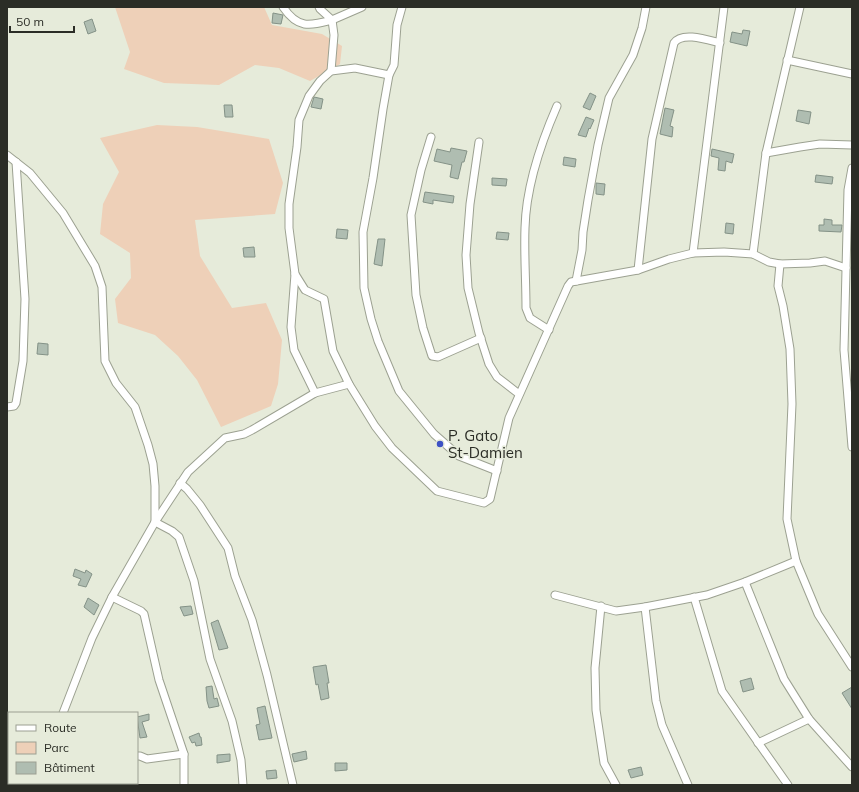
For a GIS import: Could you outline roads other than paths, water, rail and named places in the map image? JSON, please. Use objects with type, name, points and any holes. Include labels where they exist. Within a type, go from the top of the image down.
[{"type":"street","points":[[283,7],[292,19],[312,25],[332,20],[362,7]]},
{"type":"street","points":[[319,7],[332,20],[334,35],[331,71]]},
{"type":"street","points":[[402,7],[398,25],[394,65],[389,75],[363,232],[364,288],[378,341],[399,391],[434,434],[458,456],[497,471]]},
{"type":"street","points":[[576,281],[582,250],[588,200],[598,145],[609,98],[633,55],[642,28],[646,7]]},
{"type":"street","points":[[693,253],[724,7]]},
{"type":"street","points":[[753,254],[766,153],[800,7]]},
{"type":"street","points":[[638,270],[652,139],[674,43],[681,37],[696,38],[720,43]]},
{"type":"street","points":[[787,60],[852,74]]},
{"type":"street","points":[[315,393],[294,350],[291,323],[295,274],[289,228],[289,204],[297,147],[299,120],[309,96],[320,81],[331,71],[355,68],[389,75]]},
{"type":"street","points":[[549,330],[530,318],[526,308],[525,227],[534,168],[543,139],[557,106]]},
{"type":"street","points":[[431,137],[411,212],[416,295],[423,328],[432,356],[435,357],[481,338]]},
{"type":"street","points":[[479,142],[470,204],[466,265],[468,288],[489,364],[498,377],[519,394]]},
{"type":"street","points":[[766,153],[820,144],[852,145]]},
{"type":"street","points":[[7,155],[30,173],[63,213],[95,266],[102,287],[105,361],[116,383],[135,407],[148,445],[153,464],[155,486],[155,522]]},
{"type":"street","points":[[7,407],[14,406],[16,403],[23,361],[25,290],[16,162]]},
{"type":"street","points":[[852,168],[848,190],[844,350],[852,448]]},
{"type":"street","points":[[295,274],[305,290],[324,299],[333,351],[349,384],[375,426],[392,448],[437,491],[484,503],[490,499],[509,418],[571,282],[638,270],[669,259],[693,253],[724,252],[753,254],[769,262],[780,264],[825,261],[846,268]]},
{"type":"street","points":[[780,264],[778,286],[790,349],[792,404],[787,519],[796,562],[818,614],[852,667]]},
{"type":"street","points":[[63,712],[92,638],[112,597],[155,522],[180,483],[191,469],[225,438],[244,434],[252,430],[315,393],[349,384]]},
{"type":"street","points":[[180,483],[200,505],[228,548],[235,576],[252,620],[267,675],[293,785]]},
{"type":"street","points":[[155,522],[176,533],[194,581],[210,659],[232,721],[241,760],[243,785]]},
{"type":"street","points":[[555,595],[602,606],[616,611],[707,595],[796,562]]},
{"type":"street","points":[[744,582],[783,676],[808,719],[850,762]]},
{"type":"street","points":[[112,597],[144,614],[159,680],[184,754],[184,785]]},
{"type":"street","points":[[694,597],[722,691],[788,785]]},
{"type":"street","points":[[602,606],[595,668],[597,718],[604,763],[616,785]]},
{"type":"street","points":[[645,607],[656,701],[662,725],[688,785]]},
{"type":"street","points":[[758,743],[808,719]]},
{"type":"street","points":[[138,756],[147,759],[184,754]]},
{"type":"place","name":"P. Gato St-Damien","points":[[440,444]]}]
